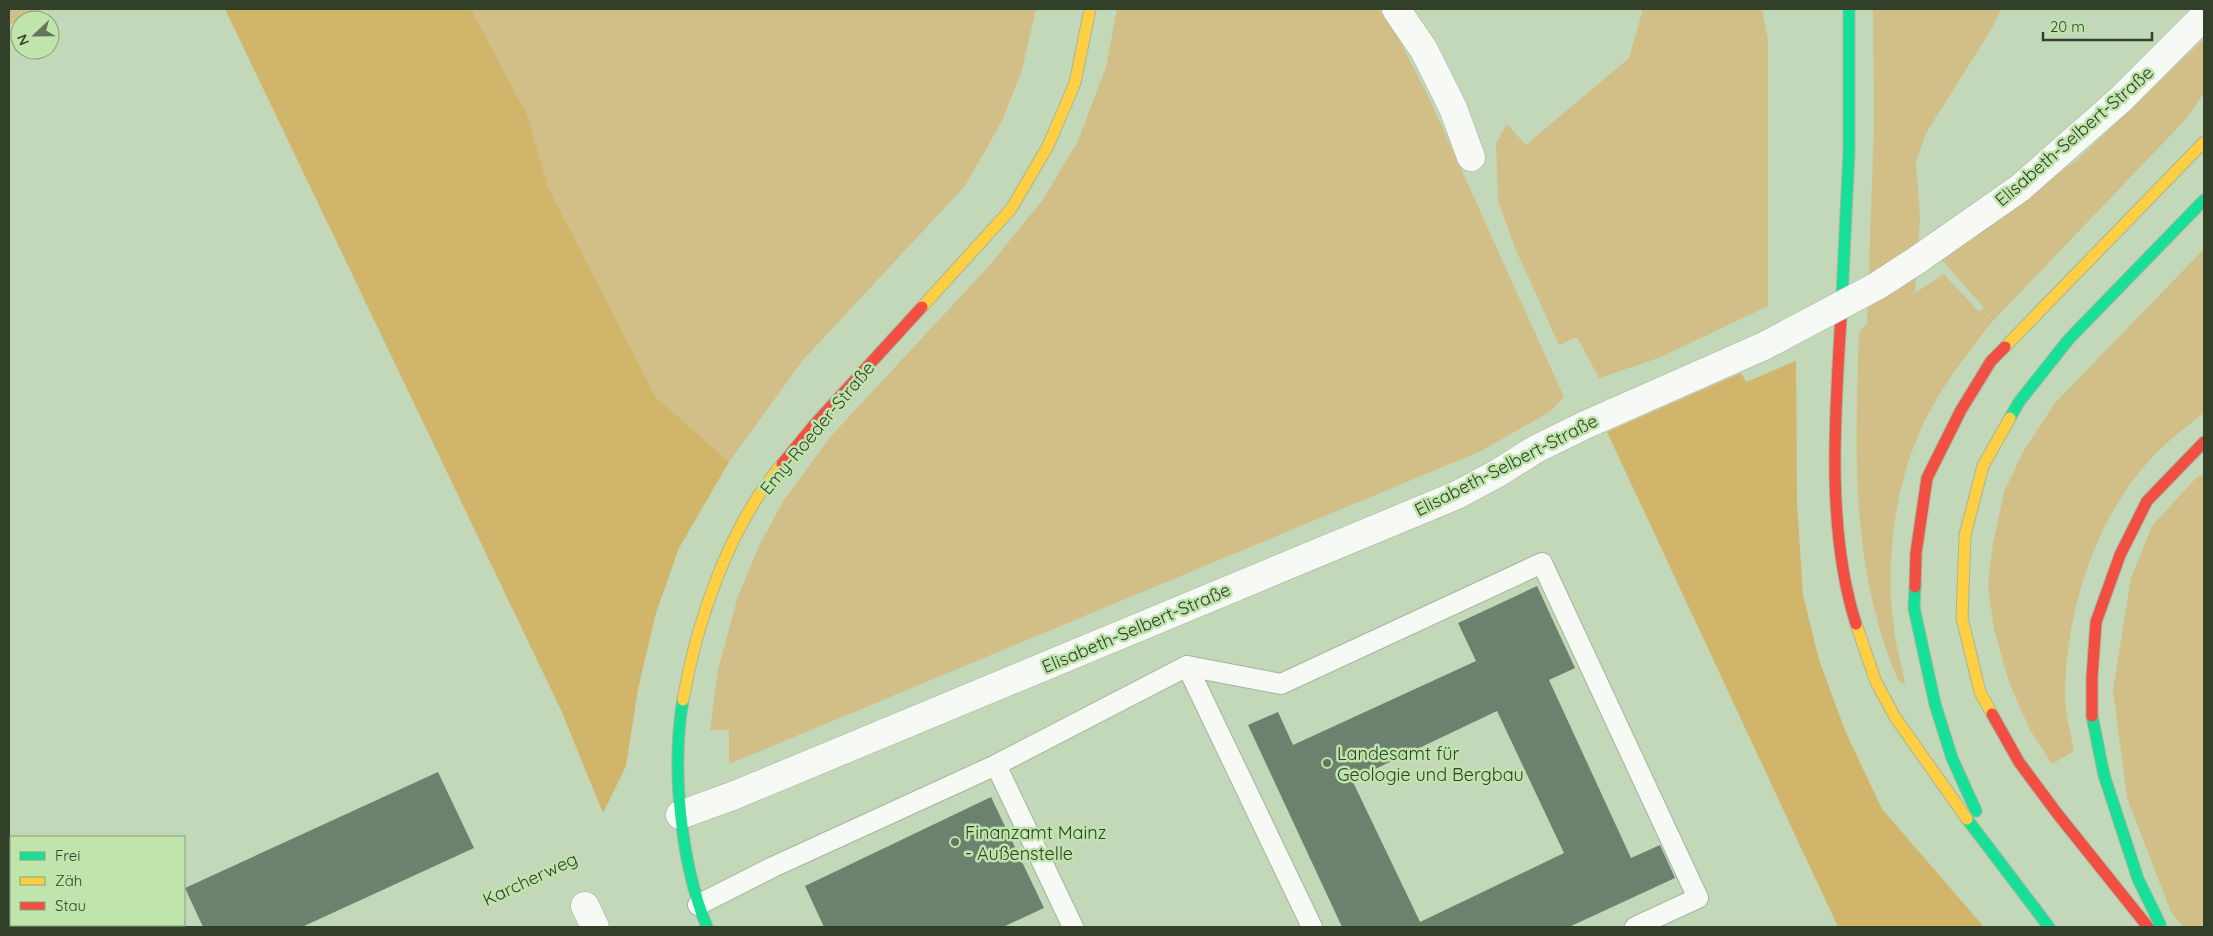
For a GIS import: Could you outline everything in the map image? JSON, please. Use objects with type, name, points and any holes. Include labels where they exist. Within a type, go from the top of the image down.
[{"type":"main road","name":"Emy-Roeder-Straße","points":[[707,927],[698,905],[684,848],[670,820],[679,768],[681,711],[688,670],[706,609],[729,546],[776,470],[1011,209],[1048,146],[1075,84],[1090,9]]},
{"type":"main road","points":[[1849,9],[1849,168],[1834,437],[1837,522],[1850,602],[1869,664],[1891,713],[2049,927]]},
{"type":"main road","points":[[1999,861],[1952,758],[1922,655],[1914,608],[1916,553],[1927,478],[1960,410],[1992,361],[2204,142]]},
{"type":"main road","points":[[2148,927],[2056,812],[2019,762],[1980,692],[1962,618],[1965,535],[1983,466],[2020,402],[2069,339],[2204,200]]},
{"type":"main road","points":[[2162,927],[2138,879],[2104,775],[2092,722],[2092,677],[2096,622],[2120,555],[2147,501],[2204,442]]},
{"type":"street","points":[[1396,9],[1424,50],[1453,108],[1471,158]]},
{"type":"street","name":"Elisabeth-Selbert-Straße","points":[[670,820],[1457,495],[1498,473],[1536,449],[1585,425],[1764,346],[1877,286],[1922,257],[2020,188],[2120,100],[2204,16]]},
{"type":"lane","points":[[698,905],[774,867],[996,765],[1187,666],[1281,684],[1542,563],[1698,898],[1635,927]]},
{"type":"lane","points":[[1187,666],[1312,927]]},
{"type":"lane","points":[[996,765],[1073,927]]},
{"type":"path","points":[[1471,158],[1503,252],[1824,927]]},
{"type":"path","points":[[1922,257],[2011,341]]},
{"type":"path","name":"Karcherweg","points":[[428,927],[631,832],[670,820]]},
{"type":"shaded area","points":[[9,9],[42,9],[10,10],[9,25]]},
{"type":"shaded area","points":[[225,9],[471,9],[527,114],[548,187],[656,397],[729,462],[679,548],[656,613],[638,689],[626,766],[603,813],[561,710]]},
{"type":"shaded area","points":[[471,9],[1036,9],[1022,70],[1002,121],[965,186],[803,360],[729,462],[656,397],[548,187],[527,114]]},
{"type":"shaded area","points":[[1117,9],[1379,9],[1400,41],[1430,100],[1564,397],[1551,411],[1481,451],[729,764],[729,730],[710,730],[718,670],[738,596],[761,542],[784,500],[831,436],[988,267],[1042,201],[1078,141],[1106,67]]},
{"type":"shaded area","points":[[1643,9],[1762,9],[1768,39],[1768,306],[1661,357],[1599,378],[1577,337],[1559,345],[1515,248],[1498,201],[1496,143],[1507,124],[1526,145],[1629,58]]},
{"type":"shaded area","points":[[1873,9],[2001,9],[1991,30],[1926,133],[1916,162],[1920,216],[1915,293],[1944,274],[1979,312],[1984,308],[1942,260],[2077,160],[2204,39],[2204,93],[2187,118],[1992,322],[1946,383],[1920,431],[1902,485],[1892,543],[1891,601],[1895,635],[1905,683],[1902,684],[1898,680],[1882,638],[1871,595],[1859,509],[1857,465],[1859,332],[1867,324],[1874,124]]},
{"type":"shaded area","points":[[2204,249],[2204,413],[2174,436],[2147,463],[2128,487],[2098,542],[2077,602],[2067,664],[2065,702],[2074,751],[2052,764],[2030,730],[2009,682],[1994,629],[1988,585],[1993,543],[2004,492],[2023,452],[2055,403]]},
{"type":"shaded area","points":[[1796,361],[1797,503],[1803,595],[1819,660],[1846,733],[1882,809],[1984,927],[1838,927],[1607,432],[1741,373],[1746,382]]},
{"type":"shaded area","points":[[2204,474],[2204,927],[2183,927],[2171,912],[2127,798],[2113,690],[2131,578],[2152,526],[2197,477]]},
{"type":"building","name":"Landesamt für Geologie und Bergbau","points":[[1537,586],[1575,668],[1549,680],[1631,858],[1660,845],[1675,878],[1569,927],[1342,927],[1248,725],[1278,712],[1293,745],[1476,661],[1458,623]],"holes":[[[1497,711],[1564,853],[1420,922],[1352,780]]]},
{"type":"building","points":[[438,772],[474,848],[302,927],[203,927],[185,888]]},
{"type":"building","name":"Finanzamt Mainz - Außenstelle","points":[[991,797],[1044,908],[1003,927],[824,927],[805,886]]},
{"type":"traffic: fast","points":[[1841,317],[1849,152],[1849,9]]},
{"type":"traffic: fast","points":[[2010,418],[2019,402],[2069,339],[2204,200]]},
{"type":"traffic: fast","points":[[1915,587],[1914,608],[1935,704],[1952,758],[1976,811]]},
{"type":"traffic: fast","points":[[683,700],[678,755],[681,815],[691,875],[707,927]]},
{"type":"traffic: fast","points":[[2092,716],[2104,775],[2138,879],[2160,924]]},
{"type":"traffic: fast","points":[[1967,819],[2049,927]]},
{"type":"traffic: slow","points":[[922,307],[1011,209],[1048,146],[1075,83],[1090,9]]},
{"type":"traffic: slow","points":[[2005,347],[2204,142]]},
{"type":"traffic: slow","points":[[1992,714],[1980,692],[1962,618],[1965,535],[1983,466],[2010,418]]},
{"type":"traffic: slow","points":[[683,700],[697,638],[718,576],[731,545],[746,516],[782,464]]},
{"type":"traffic: slow","points":[[1856,624],[1876,682],[1895,717],[1967,819]]},
{"type":"traffic: jam","points":[[782,464],[814,425],[922,307]]},
{"type":"traffic: jam","points":[[1841,317],[1835,432],[1836,511],[1846,588],[1856,624]]},
{"type":"traffic: jam","points":[[1915,587],[1916,553],[1927,478],[1961,410],[1991,361],[2005,347]]},
{"type":"traffic: jam","points":[[2092,716],[2092,677],[2096,622],[2120,555],[2147,501],[2204,442]]},
{"type":"traffic: jam","points":[[1992,714],[2019,762],[2056,812],[2148,927]]},
{"type":"place","name":"Landesamt für Geologie und Bergbau","points":[[1327,763]]},
{"type":"place","name":"Finanzamt Mainz - Außenstelle","points":[[955,842]]}]
